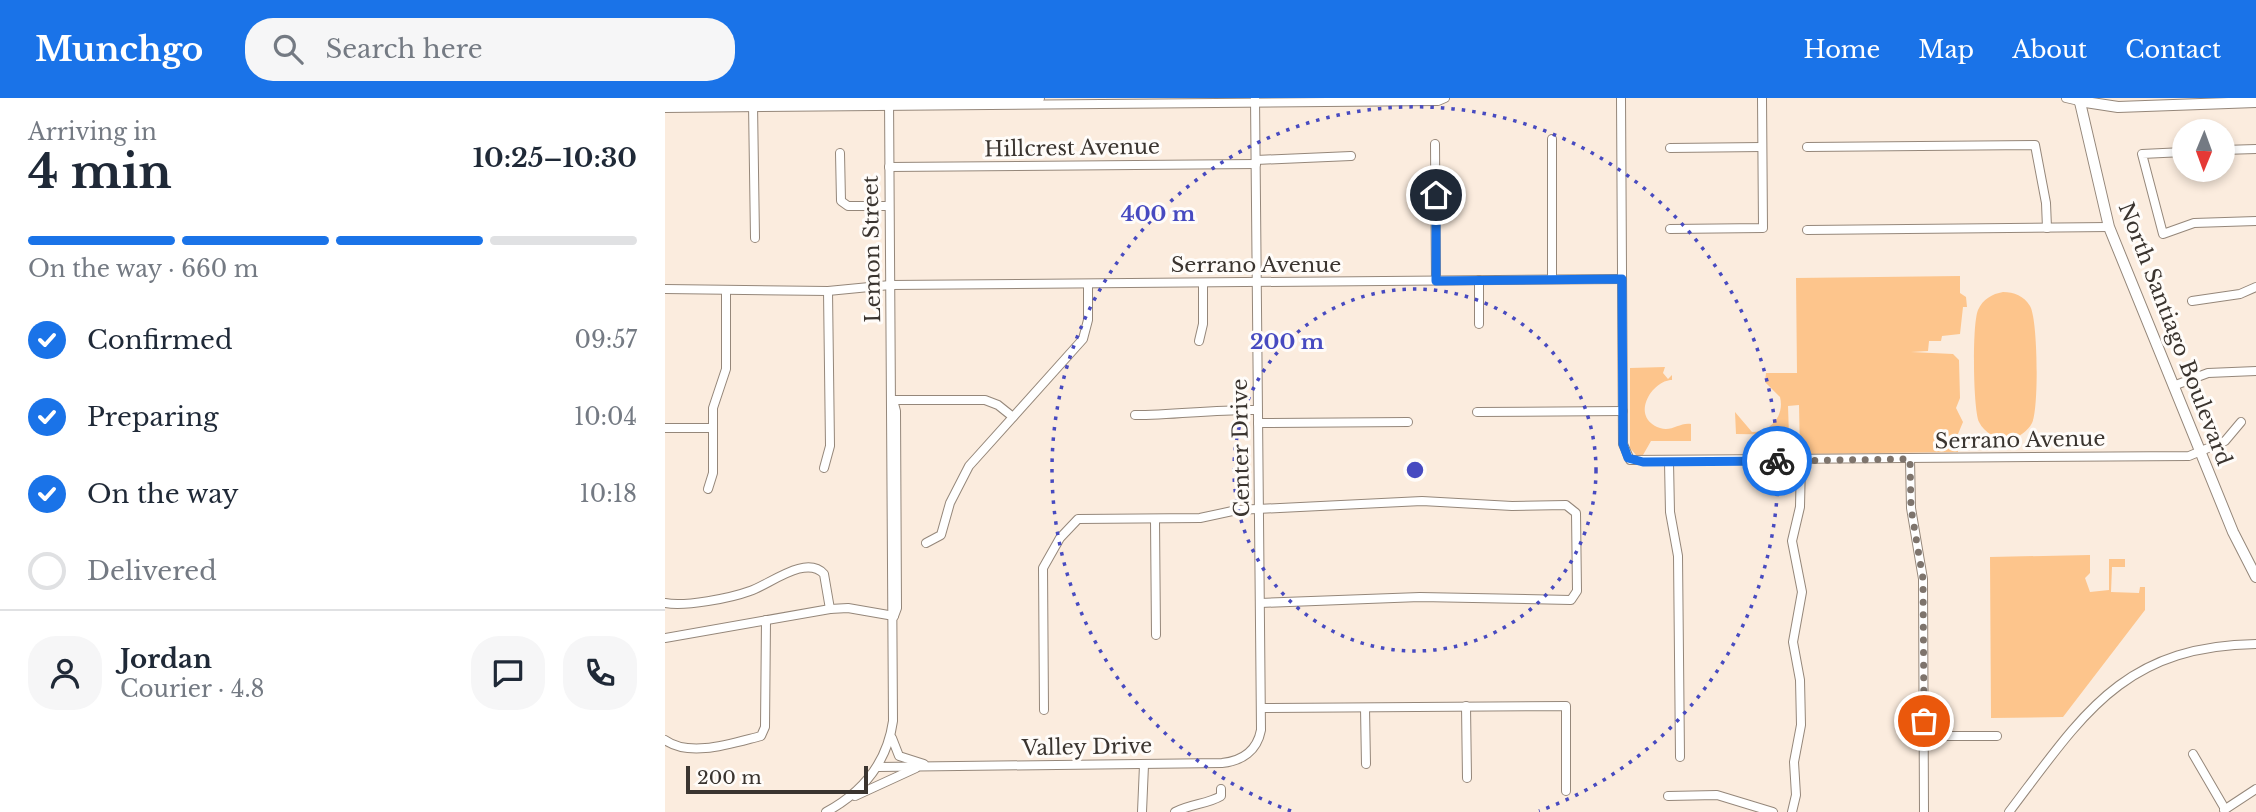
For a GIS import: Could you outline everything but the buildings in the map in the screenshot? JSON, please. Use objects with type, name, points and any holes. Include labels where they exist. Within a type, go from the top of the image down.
[{"type":"main road","points":[[2079,100],[2118,107],[2256,102]]},
{"type":"main road","name":"North Santiago Boulevard","points":[[2079,100],[2109,227],[2232,532],[2256,577]]},
{"type":"street","points":[[1030,102],[1039,98]]},
{"type":"street","points":[[665,108],[889,101],[1438,101],[1445,98]]},
{"type":"street","points":[[1478,412],[1623,411],[1621,98]]},
{"type":"street","points":[[1670,229],[1763,228],[1762,98]]},
{"type":"street","points":[[2066,98],[2079,100]]},
{"type":"street","name":"Center Drive","points":[[1250,752],[1260,736],[1261,708],[1255,100]]},
{"type":"street","points":[[665,101],[753,104]]},
{"type":"street","name":"Lemon Street","points":[[878,767],[891,735],[894,615],[891,607],[890,411],[893,400],[889,101]]},
{"type":"street","points":[[753,104],[754,238]]},
{"type":"street","points":[[1552,139],[1552,279]]},
{"type":"street","points":[[1435,145],[1436,281]]},
{"type":"street","points":[[1807,147],[2035,145],[2046,203],[2047,228]]},
{"type":"street","points":[[1670,148],[1762,147]]},
{"type":"street","points":[[2235,150],[2256,149]]},
{"type":"street","points":[[840,153],[841,201],[848,206],[889,206]]},
{"type":"street","points":[[2172,153],[2141,154],[2163,234],[2194,223],[2256,221]]},
{"type":"street","name":"Hillcrest Avenue","points":[[889,167],[1256,162],[1351,156]]},
{"type":"street","points":[[1807,230],[2109,227]]},
{"type":"street","name":"Serrano Avenue","points":[[665,289],[828,292],[890,285],[1622,279]]},
{"type":"street","points":[[1479,280],[1479,324]]},
{"type":"street","points":[[1199,341],[1203,324],[1203,282]]},
{"type":"street","points":[[926,544],[938,539],[943,532],[950,503],[969,466],[1083,339],[1088,320],[1088,284]]},
{"type":"street","points":[[2192,301],[2240,294],[2256,287]]},
{"type":"street","points":[[708,489],[713,472],[713,408],[726,369],[726,291]]},
{"type":"street","points":[[824,468],[830,446],[828,292]]},
{"type":"street","points":[[2173,386],[2208,373],[2256,371]]},
{"type":"street","points":[[893,400],[985,400],[998,405],[1013,417]]},
{"type":"street","points":[[1135,415],[1257,410]]},
{"type":"street","name":"Serrano Avenue","points":[[1623,411],[1623,447],[1630,460],[1669,462],[2189,456],[2200,453]]},
{"type":"street","points":[[1258,423],[1408,422]]},
{"type":"street","points":[[2200,453],[2225,441],[2241,422]]},
{"type":"street","points":[[665,428],[713,428]]},
{"type":"street","points":[[1910,459],[1911,508],[1923,579],[1924,812]]},
{"type":"street","points":[[1792,812],[1796,794],[1794,762],[1801,725],[1800,680],[1793,642],[1802,592],[1792,541],[1800,507],[1801,460]]},
{"type":"street","points":[[1669,462],[1670,516],[1678,556],[1680,757]]},
{"type":"street","points":[[1044,710],[1042,580],[1047,556],[1078,519],[1200,519],[1231,511],[1422,501],[1512,506],[1566,505],[1574,509],[1577,590],[1573,599],[1565,602],[1420,597],[1260,603]]},
{"type":"street","points":[[1155,520],[1156,635]]},
{"type":"street","points":[[665,603],[680,604],[749,592],[784,573],[813,568],[824,574],[830,609]]},
{"type":"street","points":[[665,638],[830,609],[848,608],[894,615]]},
{"type":"street","points":[[665,740],[689,749],[761,736],[765,727],[766,620]]},
{"type":"street","points":[[2009,812],[2081,717],[2123,681],[2176,655],[2216,647],[2256,644]]},
{"type":"street","points":[[1467,706],[1467,778]]},
{"type":"street","points":[[1261,708],[1566,706],[1566,791]]},
{"type":"street","points":[[1365,708],[1366,764]]},
{"type":"street","points":[[891,735],[899,756],[926,766]]},
{"type":"street","points":[[1924,736],[1997,736]]},
{"type":"street","name":"Valley Drive","points":[[852,796],[878,767],[1228,762],[1250,752]]},
{"type":"street","points":[[2193,754],[2224,810],[2256,789]]},
{"type":"street","points":[[1142,812],[1144,765]]},
{"type":"street","name":"Valley Drive","points":[[826,812],[852,796],[926,766]]},
{"type":"street","points":[[1175,812],[1191,804],[1215,800],[1221,796],[1221,789]]},
{"type":"street","points":[[1668,796],[1721,796],[1773,812]]},
{"type":"shaded area","points":[[1960,276],[1960,293],[1966,297],[1967,307],[1963,307],[1960,334],[1942,336],[1941,341],[1929,341],[1928,351],[1911,352],[1953,354],[1959,360],[1960,398],[1956,408],[1963,422],[1958,434],[1958,452],[1800,454],[1799,405],[1788,406],[1789,435],[1736,434],[1735,412],[1752,432],[1770,426],[1778,417],[1780,397],[1765,382],[1766,373],[1797,373],[1796,278]]},
{"type":"shaded area","points":[[2003,292],[2018,295],[2030,306],[2036,345],[2037,384],[2032,423],[2028,429],[2011,439],[1992,435],[1979,422],[1974,385],[1978,310],[1988,298]]},
{"type":"shaded area","points":[[1665,367],[1663,373],[1668,379],[1672,375],[1672,380],[1657,386],[1651,392],[1645,408],[1646,416],[1651,423],[1664,429],[1691,424],[1691,441],[1651,441],[1643,455],[1636,455],[1630,448],[1630,368]]},
{"type":"shaded area","points":[[2090,555],[2090,573],[2085,578],[2090,592],[2109,590],[2109,559],[2125,559],[2125,567],[2112,567],[2111,592],[2139,593],[2140,587],[2145,587],[2145,610],[2063,717],[1991,718],[1990,557]]},
{"type":"way so far","points":[[1777,461],[1910,459],[1911,508],[1923,579],[1924,721]]},
{"type":"route","points":[[1436,195],[1436,281],[1622,279],[1623,444],[1628,458],[1643,462],[1777,461]]}]
